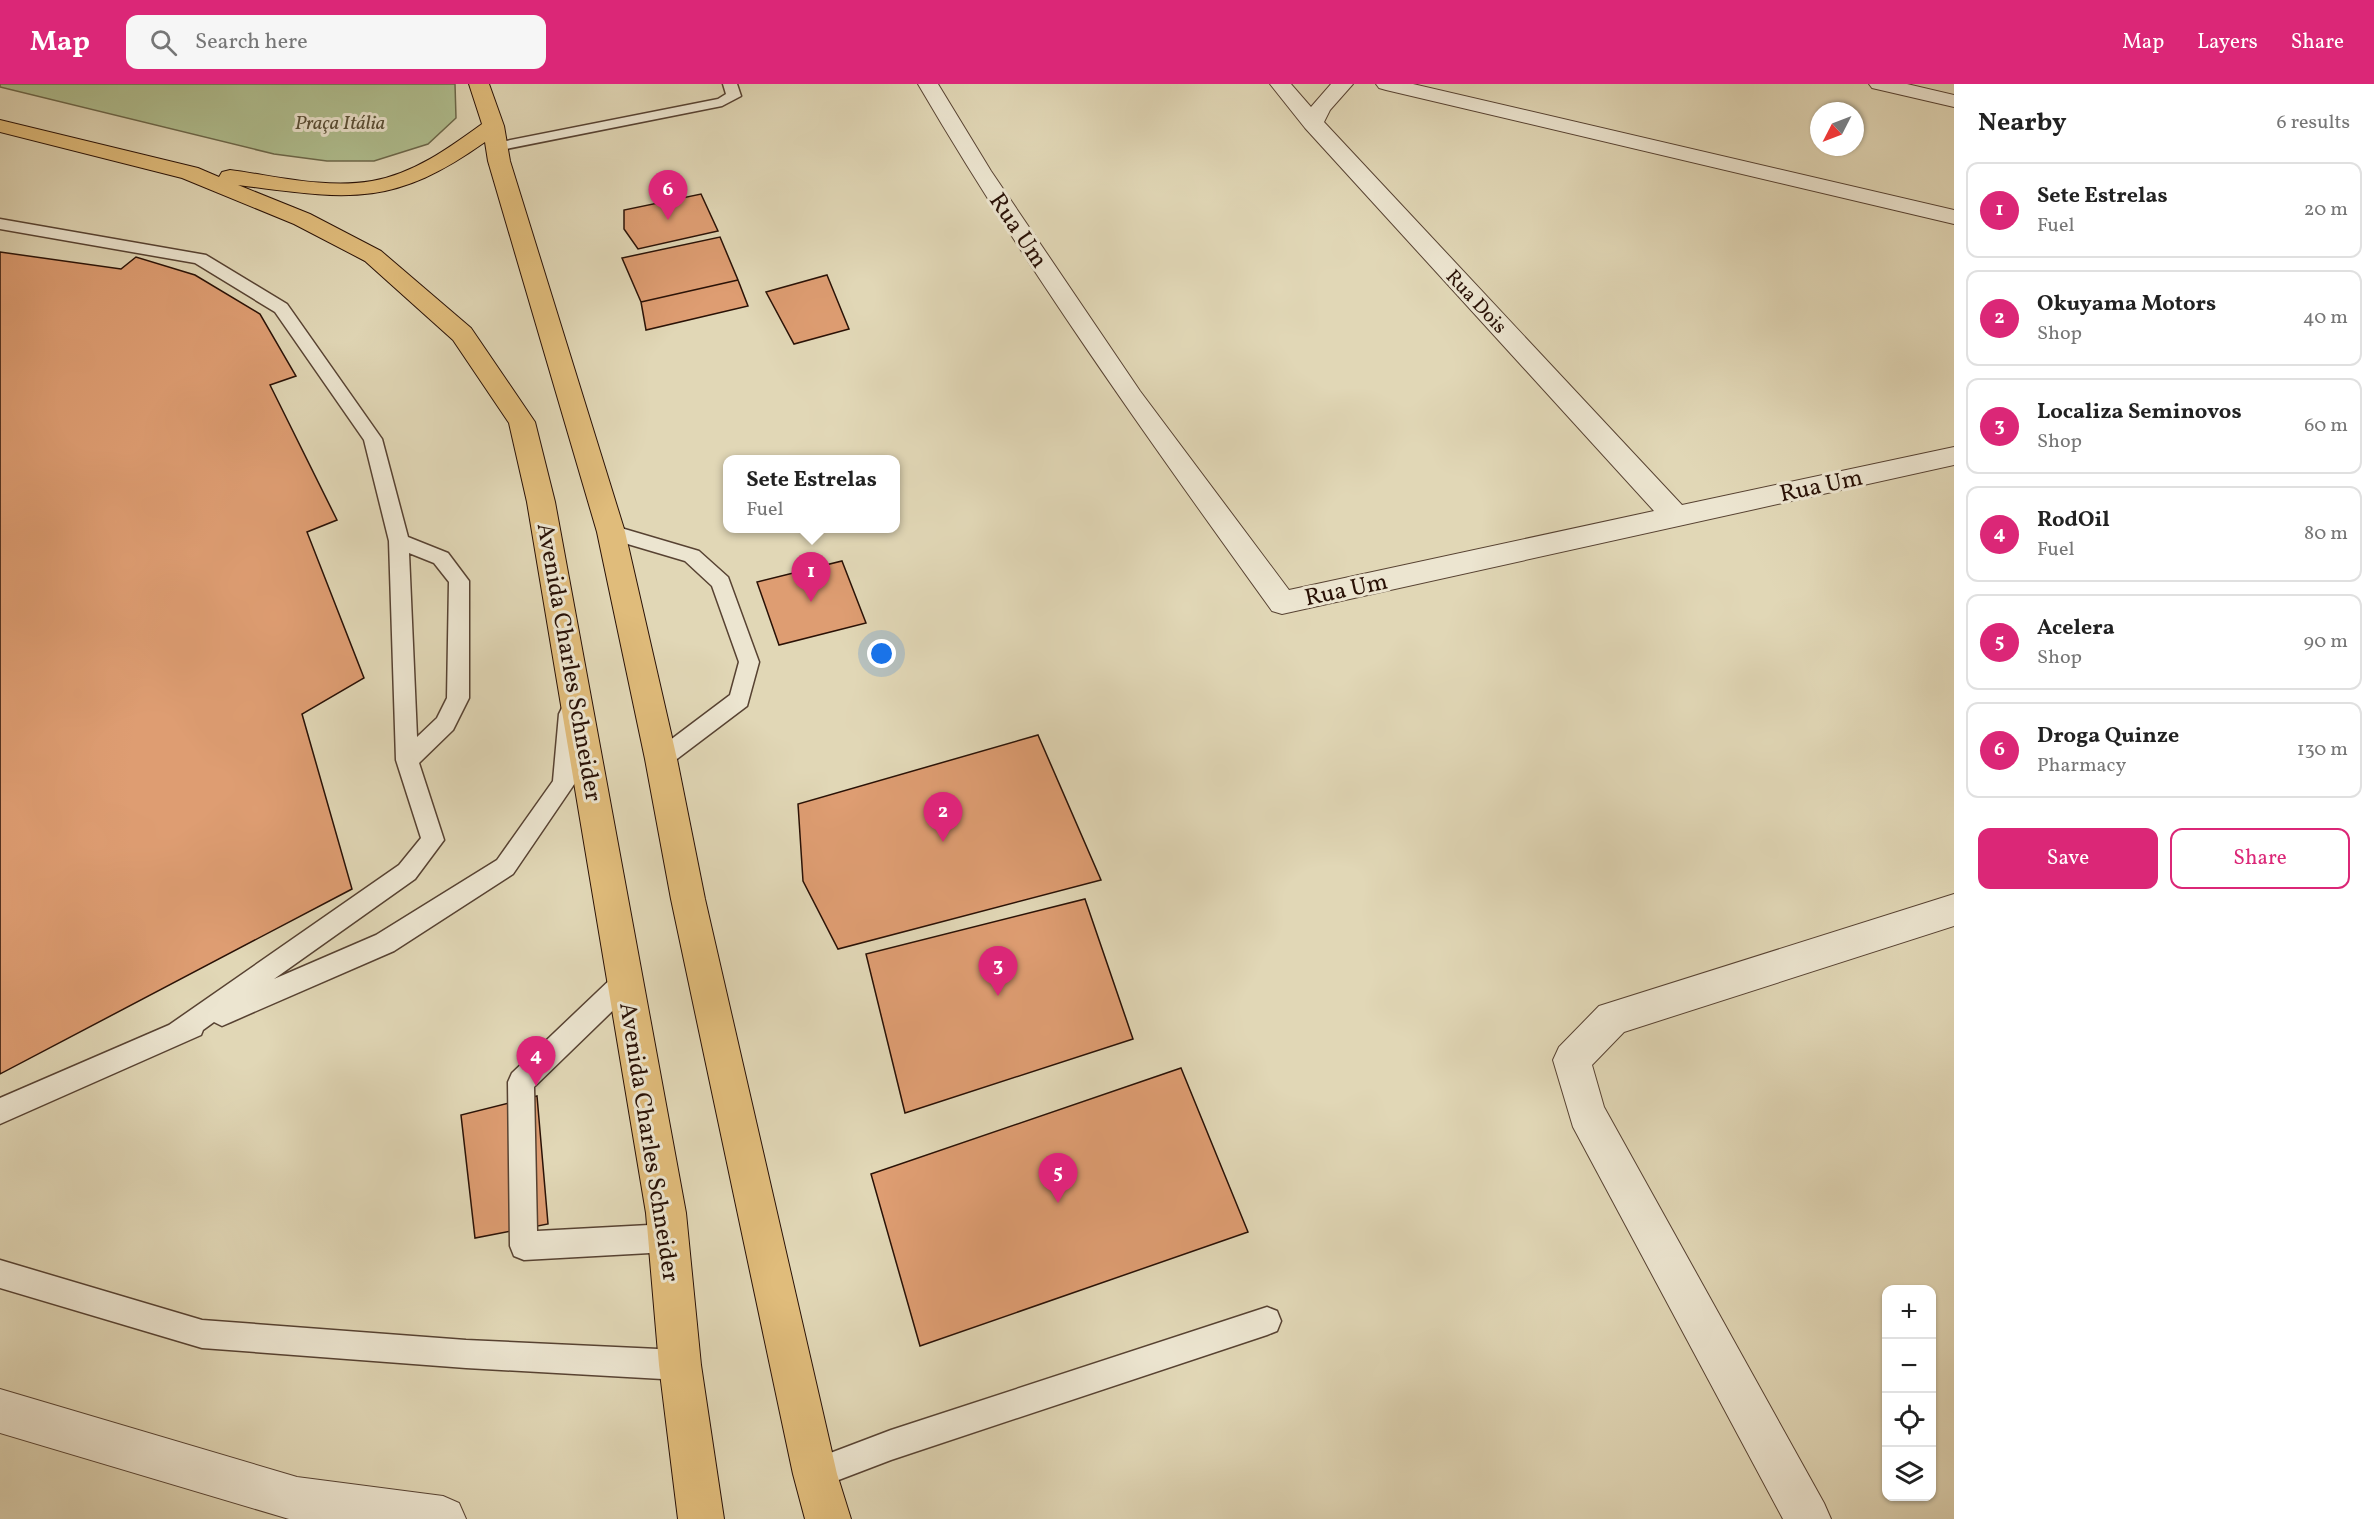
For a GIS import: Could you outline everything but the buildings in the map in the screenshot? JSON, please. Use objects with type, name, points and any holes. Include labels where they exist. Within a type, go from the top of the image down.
[{"type":"main road","points":[[479,84],[495,136],[502,172],[610,532],[661,759],[688,899],[815,1474],[828,1519]]},
{"type":"main road","name":"Avenida Charles Schneider","points":[[0,126],[190,173],[302,219],[373,256],[462,334],[522,422],[541,502],[666,1213],[680,1365],[701,1519]]},
{"type":"main road","points":[[190,173],[334,189],[372,188],[414,176],[460,151],[495,136]]},
{"type":"street","name":"Rua Um","points":[[928,84],[980,171],[1131,398],[1282,603],[1954,456]]},
{"type":"street","name":"Rua Dois","points":[[1280,84],[1313,123],[1676,517]]},
{"type":"street","points":[[1313,123],[1321,106],[1343,84]]},
{"type":"street","points":[[1386,84],[1954,217]]},
{"type":"street","points":[[1879,84],[1954,101]]},
{"type":"street","points":[[1808,1519],[1587,1114],[1572,1060],[1612,1018],[1954,910]]},
{"type":"street","points":[[0,1411],[297,1499],[443,1519]]},
{"type":"lane","points":[[495,136],[722,102],[734,96],[730,84]]},
{"type":"lane","points":[[0,224],[200,259],[281,308],[373,439],[399,541],[407,760],[433,840],[407,872],[178,1033]]},
{"type":"lane","points":[[610,532],[692,556],[721,582],[750,662],[739,700],[661,759]]},
{"type":"lane","points":[[399,541],[441,558],[459,581],[458,698],[445,724],[407,760]]},
{"type":"lane","points":[[0,1112],[385,943],[505,867],[564,783],[573,680]]},
{"type":"lane","points":[[625,982],[521,1082],[524,1246],[668,1238]]},
{"type":"lane","points":[[0,1274],[202,1334],[466,1354],[680,1365]]},
{"type":"lane","points":[[815,1474],[891,1445],[1267,1321]]},
{"type":"green space","name":"Praça Itália","points":[[0,84],[455,84],[456,118],[428,144],[374,161],[327,161],[274,154],[0,87]]},
{"type":"place","name":"Droga Quinze","points":[[668,220]]},
{"type":"place","name":"Sete Estrelas","points":[[811,602]]},
{"type":"place","name":"Okuyama Motors","points":[[943,842]]},
{"type":"place","name":"Localiza Seminovos","points":[[998,996]]},
{"type":"place","name":"RodOil","points":[[536,1086]]},
{"type":"place","name":"Acelera","points":[[1058,1203]]}]
